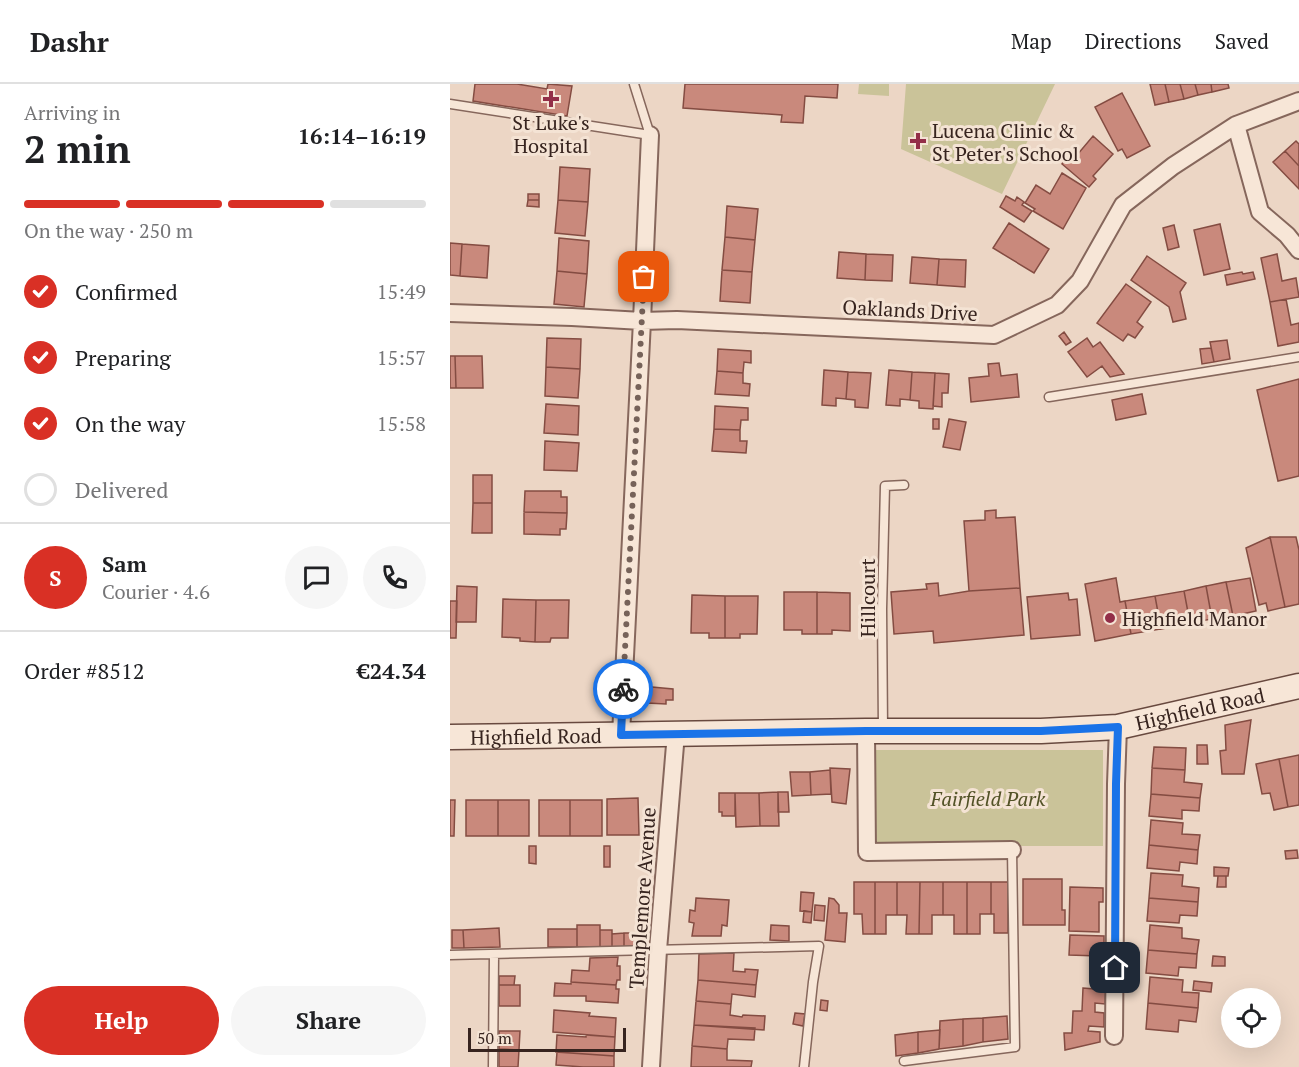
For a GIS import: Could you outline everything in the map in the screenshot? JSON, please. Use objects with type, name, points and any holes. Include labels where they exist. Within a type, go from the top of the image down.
[{"type":"street","name":"Oaklands Drive","points":[[450,313],[642,321],[677,320],[994,335],[1057,305],[1080,281],[1123,205],[1173,166],[1236,125],[1299,101]]},
{"type":"street","points":[[1236,125],[1260,212],[1287,235],[1299,250]]},
{"type":"street","points":[[621,735],[650,135]]},
{"type":"street","name":"Highfield Road","points":[[450,737],[1041,731],[1118,727],[1299,686]]},
{"type":"street","points":[[1114,1036],[1118,727]]},
{"type":"street","points":[[875,731],[867,852],[1012,850]]},
{"type":"street","name":"Templemore Avenue","points":[[651,1067],[676,733]]},
{"type":"lane","points":[[450,105],[650,135],[634,84]]},
{"type":"lane","points":[[1049,397],[1299,357]]},
{"type":"lane","name":"Hillcourt","points":[[875,731],[882,609],[885,486],[904,485]]},
{"type":"lane","points":[[904,1060],[1015,1047],[1012,850]]},
{"type":"lane","points":[[450,955],[819,946],[804,1067]]},
{"type":"lane","points":[[493,1067],[494,955]]},
{"type":"green space","points":[[859,84],[889,84],[889,96],[858,94]]},
{"type":"green space","points":[[906,84],[1055,84],[1002,194],[901,149]]},
{"type":"green space","name":"Fairfield Park","points":[[872,750],[1103,750],[1103,846],[872,846]]},
{"type":"building","points":[[475,84],[517,84],[547,89],[548,84],[572,86],[567,116],[473,101]]},
{"type":"building","points":[[685,84],[838,84],[837,98],[805,96],[803,123],[781,122],[782,115],[683,108]]},
{"type":"building","points":[[1150,84],[1165,84],[1169,102],[1155,105]]},
{"type":"building","points":[[1165,84],[1180,84],[1184,99],[1169,102]]},
{"type":"building","points":[[1180,84],[1195,84],[1198,95],[1184,99]]},
{"type":"building","points":[[1195,84],[1211,84],[1212,92],[1198,95]]},
{"type":"building","points":[[1211,84],[1228,84],[1229,88],[1212,92]]},
{"type":"building","points":[[1122,93],[1150,146],[1127,158],[1122,149],[1118,151],[1095,107]]},
{"type":"building","points":[[1093,136],[1113,154],[1093,176],[1096,179],[1089,187],[1062,164],[1067,157],[1072,161]]},
{"type":"building","points":[[1296,141],[1299,144],[1299,166],[1285,151]]},
{"type":"building","points":[[1285,151],[1299,166],[1299,189],[1273,162]]},
{"type":"building","points":[[560,167],[590,169],[588,202],[558,200]]},
{"type":"building","points":[[1062,173],[1086,188],[1063,229],[1033,211],[1035,209],[1025,203],[1036,185],[1050,194]]},
{"type":"building","points":[[528,194],[539,194],[539,200],[528,200]]},
{"type":"building","points":[[1006,196],[1015,201],[1017,197],[1024,202],[1022,205],[1032,211],[1024,222],[1000,207]]},
{"type":"building","points":[[528,200],[539,200],[539,207],[527,206]]},
{"type":"building","points":[[558,200],[588,202],[585,236],[555,233]]},
{"type":"building","points":[[727,206],[758,209],[755,240],[725,237]]},
{"type":"building","points":[[1009,223],[1049,249],[1034,273],[993,248]]},
{"type":"building","points":[[1220,224],[1230,269],[1204,275],[1194,230]]},
{"type":"building","points":[[1174,225],[1179,247],[1168,250],[1163,228]]},
{"type":"building","points":[[725,237],[755,240],[752,272],[722,270]]},
{"type":"building","points":[[559,238],[589,241],[587,274],[557,271]]},
{"type":"building","points":[[450,243],[462,244],[460,276],[450,275]]},
{"type":"building","points":[[462,244],[489,246],[487,278],[460,276]]},
{"type":"building","points":[[839,252],[866,254],[865,280],[837,278]]},
{"type":"building","points":[[866,254],[893,255],[892,281],[865,280]]},
{"type":"building","points":[[1277,254],[1282,281],[1296,278],[1299,297],[1270,302],[1261,258]]},
{"type":"building","points":[[1147,256],[1186,283],[1180,292],[1186,319],[1173,322],[1169,307],[1131,280]]},
{"type":"building","points":[[912,257],[939,259],[937,285],[910,283]]},
{"type":"building","points":[[939,259],[966,260],[965,287],[937,285]]},
{"type":"building","points":[[722,270],[752,272],[750,303],[720,301]]},
{"type":"building","points":[[557,271],[587,274],[584,307],[554,304]]},
{"type":"building","points":[[1242,272],[1243,274],[1253,272],[1255,279],[1227,285],[1225,275]]},
{"type":"building","points":[[1126,284],[1151,302],[1137,322],[1143,327],[1135,338],[1128,334],[1123,341],[1097,323]]},
{"type":"building","points":[[1286,299],[1291,325],[1299,323],[1299,342],[1278,346],[1270,302]]},
{"type":"building","points":[[1064,332],[1071,342],[1066,345],[1059,336]]},
{"type":"building","points":[[547,338],[581,339],[580,369],[546,367]]},
{"type":"building","points":[[1087,338],[1093,347],[1100,342],[1124,374],[1110,377],[1102,366],[1087,377],[1068,352]]},
{"type":"building","points":[[1227,340],[1230,359],[1214,362],[1210,342]]},
{"type":"building","points":[[1211,348],[1214,362],[1202,364],[1200,349]]},
{"type":"building","points":[[718,349],[751,351],[751,363],[744,362],[743,373],[717,371]]},
{"type":"building","points":[[450,356],[455,356],[456,388],[450,388]]},
{"type":"building","points":[[455,356],[482,356],[483,388],[456,388]]},
{"type":"building","points":[[999,363],[1001,376],[1017,374],[1019,397],[971,402],[969,378],[989,376],[988,364]]},
{"type":"building","points":[[546,367],[580,369],[578,398],[545,396]]},
{"type":"building","points":[[824,370],[848,372],[846,399],[836,398],[836,406],[822,405]]},
{"type":"building","points":[[889,370],[912,372],[910,400],[900,399],[900,406],[886,405]]},
{"type":"building","points":[[717,371],[743,373],[743,383],[750,384],[749,396],[715,394]]},
{"type":"building","points":[[848,372],[871,373],[868,408],[855,407],[855,400],[846,399]]},
{"type":"building","points":[[912,372],[935,373],[933,409],[919,408],[919,401],[910,400]]},
{"type":"building","points":[[935,373],[949,374],[948,393],[942,393],[942,407],[933,406]]},
{"type":"building","points":[[1299,379],[1299,476],[1278,481],[1257,390]]},
{"type":"building","points":[[1142,394],[1146,414],[1116,420],[1112,400]]},
{"type":"building","points":[[546,404],[579,406],[578,435],[544,433]]},
{"type":"building","points":[[715,406],[748,408],[748,420],[741,420],[740,430],[714,429]]},
{"type":"building","points":[[933,419],[939,419],[939,429],[933,429]]},
{"type":"building","points":[[949,419],[966,422],[960,450],[943,447]]},
{"type":"building","points":[[714,429],[740,430],[740,441],[747,441],[746,453],[712,451]]},
{"type":"building","points":[[545,441],[579,443],[577,471],[544,470]]},
{"type":"building","points":[[473,475],[492,475],[492,503],[473,503]]},
{"type":"building","points":[[525,491],[561,491],[561,497],[567,497],[567,513],[524,512]]},
{"type":"building","points":[[473,503],[492,503],[492,533],[472,533]]},
{"type":"building","points":[[996,510],[996,518],[1015,517],[1020,588],[969,591],[964,521],[985,520],[985,511]]},
{"type":"building","points":[[524,512],[567,513],[566,529],[560,529],[560,535],[524,534]]},
{"type":"building","points":[[1270,537],[1296,537],[1299,550],[1299,604],[1285,607]]},
{"type":"building","points":[[1270,537],[1285,607],[1268,611],[1266,603],[1259,605],[1246,548]]},
{"type":"building","name":"Highfield Manor","points":[[1116,578],[1120,602],[1125,601],[1131,634],[1095,641],[1085,584]]},
{"type":"building","points":[[1250,578],[1256,611],[1233,616],[1226,582]]},
{"type":"building","points":[[1226,582],[1233,616],[1212,619],[1206,586]]},
{"type":"building","points":[[938,583],[939,596],[969,591],[1020,588],[1024,635],[934,643],[933,631],[894,634],[891,592],[927,589],[926,584]]},
{"type":"building","points":[[457,586],[477,587],[476,622],[456,622]]},
{"type":"building","points":[[1206,586],[1212,619],[1190,623],[1184,591]]},
{"type":"building","points":[[1184,591],[1190,623],[1161,629],[1155,596]]},
{"type":"building","points":[[784,592],[817,592],[817,634],[802,634],[802,630],[784,630]]},
{"type":"building","points":[[817,592],[850,593],[850,631],[832,630],[832,634],[817,634]]},
{"type":"building","points":[[1068,593],[1069,600],[1077,599],[1080,635],[1031,639],[1027,597]]},
{"type":"building","points":[[692,595],[725,596],[725,638],[709,638],[709,633],[691,633]]},
{"type":"building","points":[[725,596],[758,596],[757,634],[740,634],[740,638],[725,638]]},
{"type":"building","points":[[1155,596],[1161,629],[1131,634],[1125,601]]},
{"type":"building","points":[[503,599],[536,600],[535,642],[502,637]]},
{"type":"building","points":[[536,600],[569,600],[568,638],[551,638],[550,642],[535,642]]},
{"type":"building","points":[[450,601],[457,601],[456,638],[450,638]]},
{"type":"building","points":[[641,686],[673,689],[673,700],[666,700],[666,704],[647,703],[647,695],[640,694]]},
{"type":"building","points":[[1251,720],[1244,774],[1222,774],[1220,751],[1226,750],[1225,725]]},
{"type":"building","points":[[1197,745],[1207,745],[1208,764],[1197,764]]},
{"type":"building","points":[[1154,747],[1186,748],[1185,770],[1152,768]]},
{"type":"building","points":[[1299,755],[1299,805],[1288,807],[1279,759]]},
{"type":"building","points":[[1279,759],[1288,807],[1274,810],[1270,793],[1262,794],[1256,764]]},
{"type":"building","points":[[830,768],[850,769],[846,804],[832,802]]},
{"type":"building","points":[[1152,768],[1185,770],[1184,782],[1202,784],[1200,798],[1151,794]]},
{"type":"building","points":[[830,770],[831,794],[811,795],[810,772]]},
{"type":"building","points":[[790,772],[810,772],[811,795],[792,796]]},
{"type":"building","points":[[778,792],[779,826],[760,826],[759,793]]},
{"type":"building","points":[[778,792],[788,792],[789,812],[778,812]]},
{"type":"building","points":[[719,793],[735,793],[735,816],[722,816],[722,812],[719,812]]},
{"type":"building","points":[[735,793],[759,793],[760,826],[736,827]]},
{"type":"building","points":[[1151,794],[1200,798],[1199,811],[1182,810],[1182,819],[1149,816]]},
{"type":"building","points":[[638,798],[639,835],[607,835],[607,799]]},
{"type":"building","points":[[450,800],[455,800],[454,836],[450,836]]},
{"type":"building","points":[[466,800],[498,800],[498,836],[466,836]]},
{"type":"building","points":[[498,800],[529,800],[529,836],[498,836]]},
{"type":"building","points":[[539,800],[570,800],[570,836],[539,836]]},
{"type":"building","points":[[570,800],[602,800],[602,836],[570,836]]},
{"type":"building","points":[[1151,820],[1183,823],[1182,834],[1200,835],[1198,850],[1149,845]]},
{"type":"building","points":[[1149,845],[1198,850],[1197,864],[1180,862],[1179,871],[1147,868]]},
{"type":"building","points":[[529,846],[536,846],[536,864],[529,863]]},
{"type":"building","points":[[604,846],[610,846],[610,867],[604,867]]},
{"type":"building","points":[[1297,850],[1298,858],[1286,859],[1285,851]]},
{"type":"building","points":[[1214,867],[1229,868],[1228,876],[1214,876]]},
{"type":"building","points":[[1151,873],[1183,875],[1182,886],[1199,888],[1198,902],[1149,898]]},
{"type":"building","points":[[1218,876],[1226,876],[1226,887],[1217,887]]},
{"type":"building","points":[[1023,879],[1062,879],[1062,910],[1065,910],[1065,925],[1023,925]]},
{"type":"building","points":[[854,882],[875,882],[875,934],[863,934],[862,914],[854,914]]},
{"type":"building","points":[[875,882],[897,882],[897,915],[886,915],[886,934],[875,934]]},
{"type":"building","points":[[897,882],[920,882],[919,934],[906,934],[907,915],[897,915]]},
{"type":"building","points":[[920,882],[943,882],[943,915],[932,915],[932,934],[919,934]]},
{"type":"building","points":[[943,882],[967,882],[967,934],[954,934],[954,915],[943,915]]},
{"type":"building","points":[[967,882],[991,882],[991,914],[980,914],[980,934],[967,934]]},
{"type":"building","points":[[991,882],[1008,882],[1008,933],[994,933],[994,914],[991,914]]},
{"type":"building","points":[[1070,887],[1103,888],[1103,902],[1099,902],[1099,932],[1069,931]]},
{"type":"building","points":[[801,892],[814,893],[812,912],[800,911]]},
{"type":"building","points":[[696,898],[729,900],[727,926],[722,925],[721,936],[692,936],[694,923],[689,922],[690,910],[695,911]]},
{"type":"building","points":[[829,898],[834,899],[839,905],[839,913],[847,913],[845,942],[825,940]]},
{"type":"building","points":[[1149,898],[1198,902],[1197,916],[1180,915],[1179,923],[1147,921]]},
{"type":"building","points":[[815,905],[825,906],[824,921],[814,920]]},
{"type":"building","points":[[804,911],[812,912],[811,923],[803,922]]},
{"type":"building","points":[[577,925],[600,925],[600,947],[577,947]]},
{"type":"building","points":[[771,925],[789,926],[789,941],[770,940]]},
{"type":"building","points":[[1150,925],[1182,928],[1182,938],[1199,940],[1197,954],[1148,950]]},
{"type":"building","points":[[499,928],[500,947],[464,948],[463,930]]},
{"type":"building","points":[[548,929],[577,929],[577,947],[548,947]]},
{"type":"building","points":[[452,930],[463,930],[464,948],[452,948]]},
{"type":"building","points":[[600,930],[612,930],[612,947],[600,947]]},
{"type":"building","points":[[624,933],[634,933],[635,946],[624,947]]},
{"type":"building","points":[[624,933],[624,947],[612,947],[612,934]]},
{"type":"building","points":[[634,933],[645,933],[645,946],[635,946]]},
{"type":"building","points":[[1070,935],[1104,936],[1104,952],[1098,952],[1098,956],[1069,955]]},
{"type":"building","points":[[1148,950],[1197,954],[1196,968],[1179,967],[1178,976],[1146,973]]},
{"type":"building","points":[[734,953],[733,971],[758,970],[756,985],[698,980],[699,954]]},
{"type":"building","points":[[1213,956],[1225,957],[1225,966],[1212,966]]},
{"type":"building","points":[[618,957],[620,980],[617,980],[616,985],[571,982],[572,970],[589,971],[590,958]]},
{"type":"building","points":[[499,976],[515,976],[514,985],[499,985]]},
{"type":"building","points":[[1150,977],[1183,980],[1182,992],[1199,993],[1198,1008],[1148,1003]]},
{"type":"building","points":[[698,980],[756,985],[755,997],[732,994],[731,1004],[696,1001]]},
{"type":"building","points":[[1194,981],[1212,983],[1211,992],[1193,990]]},
{"type":"building","points":[[571,982],[616,985],[616,989],[619,989],[618,1003],[586,1001],[586,996],[554,996],[555,983],[571,984]]},
{"type":"building","points":[[499,985],[520,985],[520,1006],[499,1006]]},
{"type":"building","points":[[1083,988],[1106,990],[1105,1004],[1095,1003],[1095,1012],[1104,1013],[1104,1027],[1089,1026],[1088,1031],[1100,1032],[1100,1042],[1065,1050],[1064,1033],[1072,1033],[1073,1011],[1082,1011]]},
{"type":"building","points":[[821,1000],[828,1001],[827,1011],[820,1010]]},
{"type":"building","points":[[696,1001],[731,1004],[730,1015],[765,1016],[764,1030],[694,1025]]},
{"type":"building","points":[[1148,1003],[1198,1008],[1196,1022],[1179,1020],[1178,1032],[1146,1029]]},
{"type":"building","points":[[554,1010],[616,1018],[615,1037],[553,1032]]},
{"type":"building","points":[[795,1013],[805,1014],[803,1026],[793,1024]]},
{"type":"building","points":[[1007,1016],[1008,1039],[983,1042],[983,1018]]},
{"type":"building","points":[[983,1018],[983,1042],[963,1046],[963,1019]]},
{"type":"building","points":[[963,1019],[963,1046],[939,1049],[940,1021]]},
{"type":"building","points":[[694,1025],[755,1028],[754,1040],[728,1039],[727,1049],[692,1046]]},
{"type":"building","points":[[940,1030],[939,1049],[918,1053],[918,1032]]},
{"type":"building","points":[[499,1031],[520,1031],[519,1050],[499,1049]]},
{"type":"building","points":[[918,1032],[918,1053],[896,1056],[895,1035]]},
{"type":"building","points":[[557,1035],[615,1037],[614,1056],[556,1052]]},
{"type":"building","points":[[692,1046],[727,1049],[727,1060],[752,1061],[751,1067],[691,1067]]},
{"type":"building","points":[[499,1049],[519,1050],[518,1067],[499,1067]]},
{"type":"building","points":[[557,1052],[614,1056],[614,1067],[556,1065]]},
{"type":"way so far","points":[[623,689],[644,277]]},
{"type":"place","name":"St Luke's Hospital","points":[[551,99]]},
{"type":"place","name":"Lucena Clinic & St Peter's School","points":[[918,141]]},
{"type":"place","name":"Highfield Manor","points":[[1110,618]]},
{"type":"route","points":[[623,689],[621,735],[1041,731],[1118,727],[1115,968]]}]
